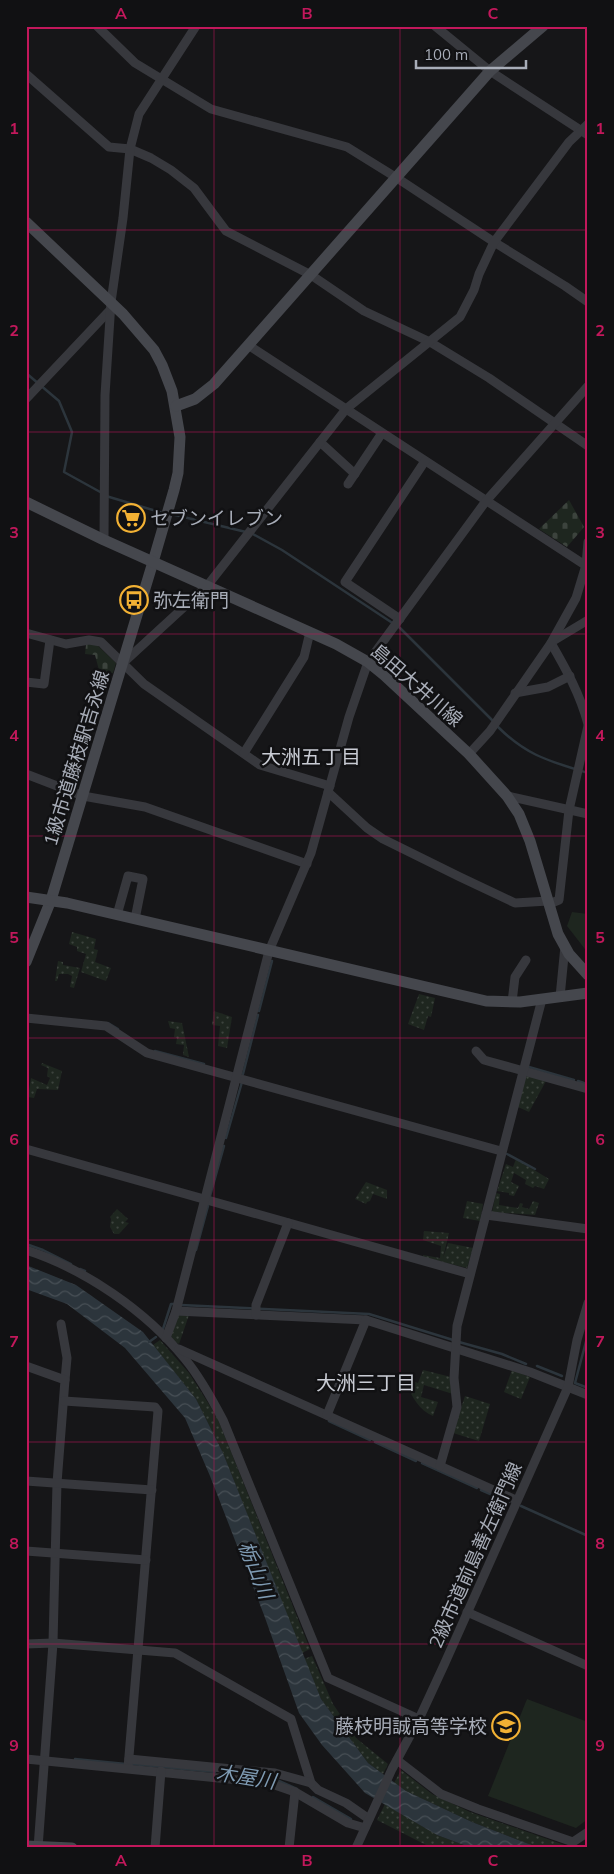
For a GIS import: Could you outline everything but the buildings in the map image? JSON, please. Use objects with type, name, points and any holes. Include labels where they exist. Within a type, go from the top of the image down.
[{"type":"street","points":[[97,26],[135,63],[211,109],[347,147],[588,302]]},
{"type":"street","points":[[104,540],[105,395],[111,306],[130,149],[140,114],[196,26]]},
{"type":"street","points":[[123,664],[208,586],[346,409],[460,316],[474,290],[479,274],[494,242],[569,142],[585,130],[490,71],[435,26]]},
{"type":"street","points":[[176,406],[195,399],[204,393],[248,346],[490,71],[543,26]]},
{"type":"street","points":[[26,74],[109,147],[130,149],[151,158],[171,170],[194,188],[226,231],[364,311],[430,342],[489,378],[588,446]]},
{"type":"street","name":"1級市道藤枝駅吉永線","points":[[26,222],[139,331],[154,350],[168,379],[176,406],[180,437],[178,473],[154,562],[51,900],[26,962]]},
{"type":"street","points":[[26,399],[111,306]]},
{"type":"street","points":[[248,346],[587,566]]},
{"type":"street","points":[[166,1338],[176,1311],[238,1078],[269,951],[307,864],[349,717],[368,662],[486,500],[588,386]]},
{"type":"street","points":[[348,484],[382,433]]},
{"type":"street","points":[[320,442],[354,474]]},
{"type":"street","points":[[397,623],[345,582],[425,461]]},
{"type":"street","name":"島田大井川線","points":[[26,502],[104,540],[310,632],[368,662],[384,675],[469,754],[507,796],[519,814],[530,841],[558,934],[569,954],[588,975]]},
{"type":"street","points":[[469,754],[490,731],[550,643],[576,598],[587,566],[588,542]]},
{"type":"street","points":[[550,643],[588,620]]},
{"type":"street","points":[[244,754],[304,657],[310,632]]},
{"type":"street","points":[[26,633],[66,644],[89,640],[101,642],[144,684],[244,754],[267,768],[329,789],[367,828],[383,839],[515,903],[560,900],[569,810],[588,725],[583,703],[570,676],[550,643]]},
{"type":"street","points":[[26,682],[44,684],[50,640]]},
{"type":"street","points":[[515,693],[548,687],[570,676]]},
{"type":"street","points":[[26,774],[84,796],[146,806],[307,864]]},
{"type":"street","points":[[507,796],[588,814]]},
{"type":"street","points":[[117,915],[128,876],[143,879],[135,919]]},
{"type":"street","points":[[26,897],[51,900],[486,1001],[512,1002],[588,993]]},
{"type":"street","points":[[560,996],[565,946]]},
{"type":"street","points":[[512,1002],[515,977],[526,960]]},
{"type":"street","points":[[440,1466],[457,1407],[454,1378],[457,1326],[542,999]]},
{"type":"street","points":[[26,1018],[106,1026],[148,1053],[502,1151]]},
{"type":"street","points":[[476,1051],[484,1060],[588,1089]]},
{"type":"street","points":[[26,1148],[470,1274]]},
{"type":"street","points":[[486,1215],[588,1229]]},
{"type":"street","points":[[256,1311],[288,1223]]},
{"type":"street","points":[[26,1250],[44,1256],[87,1277],[126,1303],[175,1348],[206,1388],[223,1420],[328,1678],[419,1719]]},
{"type":"street","name":"2級市道前島善左衛門線","points":[[356,1848],[395,1764],[419,1719],[568,1387],[588,1303]]},
{"type":"street","points":[[176,1311],[256,1311],[366,1320],[530,1372],[588,1395]]},
{"type":"street","points":[[327,1415],[366,1320]]},
{"type":"street","points":[[60,1324],[67,1358],[57,1483],[53,1643],[44,1760],[34,1846],[72,1848]]},
{"type":"street","points":[[175,1348],[516,1500]]},
{"type":"street","points":[[26,1366],[65,1380]]},
{"type":"street","points":[[64,1401],[155,1407],[158,1411],[129,1763]]},
{"type":"street","points":[[26,1481],[152,1490]]},
{"type":"street","points":[[26,1551],[146,1560]]},
{"type":"street","points":[[468,1612],[588,1666]]},
{"type":"street","points":[[26,1644],[53,1643],[176,1653],[290,1718],[311,1784]]},
{"type":"street","points":[[26,1759],[129,1763],[275,1773],[311,1784],[318,1790],[346,1803],[368,1820]]},
{"type":"street","points":[[129,1763],[161,1771],[269,1782],[295,1792],[348,1823],[368,1820]]},
{"type":"street","points":[[395,1764],[441,1794],[478,1809],[573,1842],[588,1832]]},
{"type":"street","points":[[155,1848],[161,1771]]},
{"type":"street","points":[[289,1848],[295,1792]]},
{"type":"green space","points":[[569,500],[584,527],[567,547],[539,529]]},
{"type":"green space","points":[[90,643],[97,645],[116,663],[113,673],[100,674],[95,655],[85,654],[86,645]]},
{"type":"green space","points":[[572,912],[588,914],[588,953],[567,926]]},
{"type":"green space","points":[[72,932],[96,939],[94,949],[98,950],[95,962],[111,968],[106,981],[81,972],[86,954],[77,951],[77,947],[69,944]]},
{"type":"green space","points":[[58,961],[63,962],[63,965],[80,968],[74,988],[70,987],[72,976],[68,974],[59,974],[57,981],[55,981]]},
{"type":"green space","points":[[419,994],[435,998],[431,1017],[428,1016],[424,1030],[408,1024]]},
{"type":"green space","points":[[214,1011],[232,1017],[227,1048],[218,1046],[220,1026],[212,1025]]},
{"type":"green space","points":[[168,1021],[182,1023],[189,1057],[183,1055],[184,1045],[176,1044],[177,1038],[174,1037],[175,1029],[170,1028]]},
{"type":"green space","points":[[42,1063],[62,1071],[58,1090],[37,1089],[34,1098],[28,1097],[31,1078],[47,1085],[50,1078],[47,1076],[48,1068],[41,1065]]},
{"type":"green space","points":[[526,1074],[546,1081],[529,1112],[518,1107]]},
{"type":"green space","points":[[516,1159],[549,1179],[544,1189],[535,1186],[533,1188],[525,1184],[526,1180],[514,1173],[511,1182],[519,1186],[514,1196],[497,1191],[506,1164],[513,1167]]},
{"type":"green space","points":[[366,1182],[387,1190],[387,1199],[373,1194],[370,1201],[366,1204],[355,1199]]},
{"type":"green space","points":[[496,1193],[500,1194],[499,1205],[518,1208],[520,1203],[523,1204],[522,1207],[529,1209],[533,1201],[539,1203],[535,1215],[492,1212]]},
{"type":"green space","points":[[467,1201],[483,1204],[480,1221],[463,1218]]},
{"type":"green space","points":[[117,1209],[128,1219],[125,1222],[129,1223],[119,1234],[114,1234],[110,1227],[110,1217]]},
{"type":"green space","points":[[424,1231],[449,1233],[443,1258],[448,1243],[473,1248],[467,1268],[423,1257],[423,1255],[440,1258],[441,1246],[423,1240]]},
{"type":"green space","points":[[179,1314],[189,1315],[179,1344],[172,1340],[170,1335]]},
{"type":"green space","points":[[160,1340],[189,1373],[217,1417],[310,1649],[302,1653],[223,1453],[196,1399],[153,1345]]},
{"type":"green space","points":[[423,1370],[451,1377],[453,1394],[424,1385],[421,1397],[438,1402],[433,1416],[420,1407],[406,1384],[408,1379],[418,1383]]},
{"type":"green space","points":[[512,1370],[530,1377],[521,1399],[504,1392]]},
{"type":"green space","points":[[465,1396],[490,1404],[479,1441],[453,1433]]},
{"type":"green space","points":[[312,1656],[333,1704],[356,1738],[388,1764],[383,1774],[368,1763],[321,1699],[304,1659]]},
{"type":"green space","points":[[527,1699],[588,1722],[588,1819],[576,1828],[488,1796]]},
{"type":"green space","points":[[401,1770],[432,1794],[470,1812],[573,1848],[539,1848],[472,1822],[406,1791],[394,1783]]},
{"type":"green space","points":[[385,1804],[437,1835],[472,1848],[432,1848],[377,1820]]},
{"type":"water","name":"栃山川","points":[[26,1265],[76,1285],[143,1332],[196,1399],[223,1453],[321,1699],[368,1763],[406,1791],[472,1822],[539,1848],[472,1848],[437,1835],[365,1793],[322,1745],[299,1713],[264,1615],[210,1476],[185,1418],[125,1348],[67,1304],[26,1289]]},
{"type":"waterway","points":[[26,373],[59,401],[72,432],[64,472],[102,493]]},
{"type":"waterway","points":[[106,496],[163,513]]},
{"type":"waterway","points":[[171,514],[246,532]]},
{"type":"waterway","points":[[251,533],[282,550],[400,628],[494,722]]},
{"type":"waterway","points":[[497,726],[529,751],[550,761],[588,773]]},
{"type":"waterway","points":[[259,1011],[272,961]]},
{"type":"waterway","points":[[243,1074],[258,1015]]},
{"type":"waterway","points":[[108,1023],[118,1029]]},
{"type":"waterway","points":[[155,1051],[204,1064]]},
{"type":"waterway","points":[[529,1067],[574,1080]]},
{"type":"waterway","points":[[578,1081],[584,1083]]},
{"type":"waterway","points":[[226,1138],[242,1082]]},
{"type":"waterway","points":[[210,1196],[224,1146]]},
{"type":"waterway","points":[[507,1154],[535,1169]]},
{"type":"waterway","points":[[196,1250],[208,1206]]},
{"type":"waterway","points":[[26,1244],[71,1264]]},
{"type":"waterway","points":[[80,1269],[85,1271]]},
{"type":"waterway","points":[[163,1329],[171,1304],[174,1304]]},
{"type":"waterway","points":[[181,1305],[369,1314],[453,1340]]},
{"type":"waterway","points":[[588,1334],[575,1383],[588,1388]]},
{"type":"waterway","points":[[149,1342],[156,1337]]},
{"type":"waterway","points":[[459,1342],[502,1354],[526,1364]]},
{"type":"waterway","points":[[537,1366],[562,1376]]},
{"type":"waterway","points":[[329,1421],[370,1440]]},
{"type":"waterway","points":[[375,1442],[416,1461]]},
{"type":"waterway","points":[[422,1463],[477,1488]]},
{"type":"waterway","points":[[481,1490],[509,1502]]},
{"type":"waterway","points":[[521,1506],[588,1536]]},
{"type":"waterway","name":"木屋川","points":[[75,1759],[126,1764]]},
{"type":"waterway","name":"木屋川","points":[[132,1764],[215,1772]]},
{"type":"waterway","name":"木屋川","points":[[268,1776],[297,1789]]},
{"type":"waterway","name":"木屋川","points":[[313,1797],[351,1819]]},
{"type":"place","name":"セブンイレブン","points":[[131,518]]},
{"type":"place","name":"弥左衛門","points":[[134,600]]},
{"type":"place","name":"藤枝明誠高等学校","points":[[506,1726]]},
{"type":"district","name":"大洲五丁目","points":[[311,757]]},
{"type":"district","name":"大洲三丁目","points":[[366,1383]]}]
